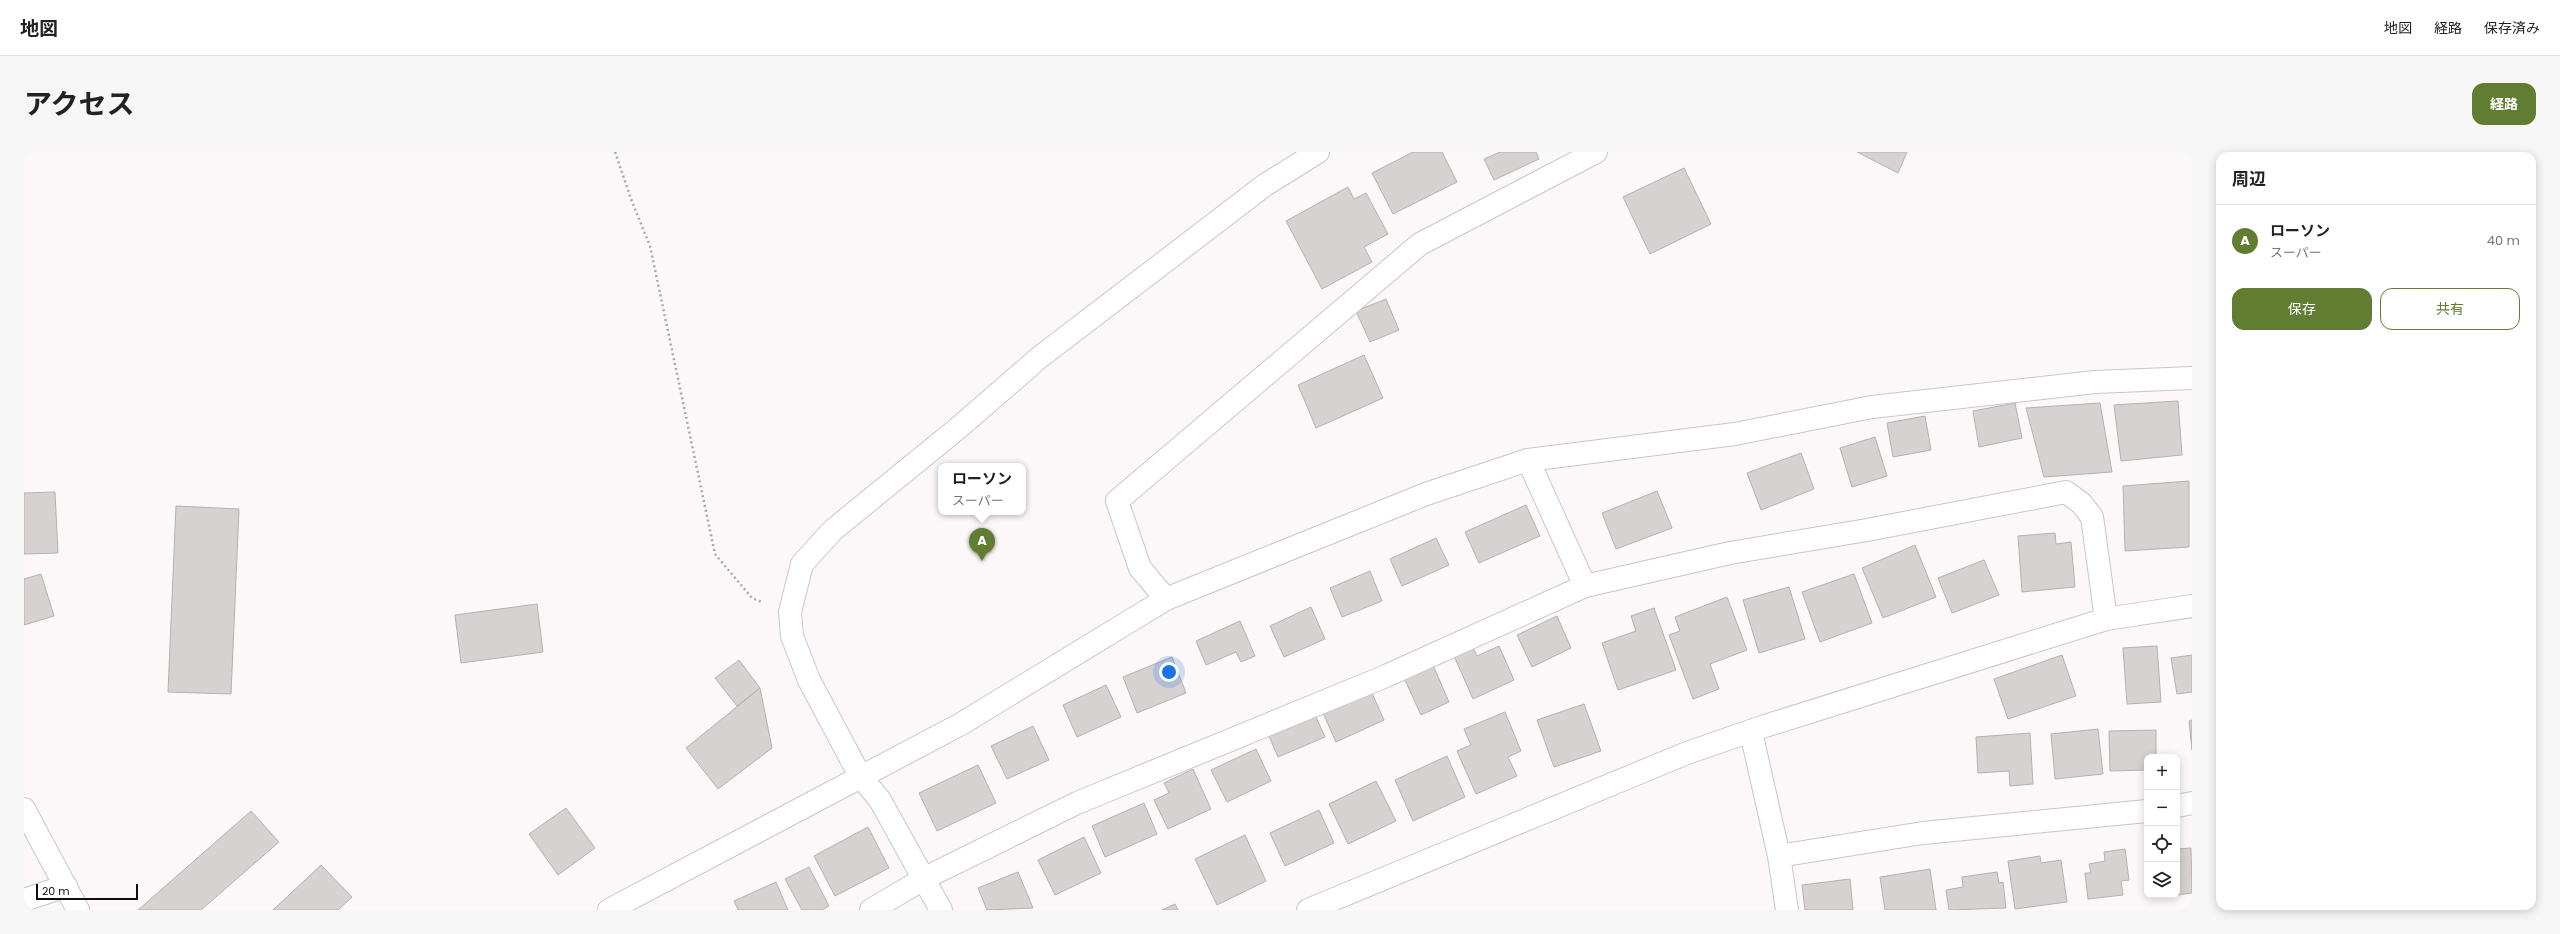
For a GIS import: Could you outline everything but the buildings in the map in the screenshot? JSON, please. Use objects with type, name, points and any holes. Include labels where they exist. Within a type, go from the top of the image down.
[{"type":"street","points":[[941,910],[925,878],[880,800],[860,776],[809,680],[792,636],[790,612],[802,564],[833,530],[957,429],[1040,357],[1266,185],[1318,152]]},
{"type":"street","points":[[1166,599],[1140,568],[1117,501],[1420,244],[1596,152]]},
{"type":"street","points":[[609,910],[860,776],[961,724],[1166,599],[1426,494],[1528,460],[1735,434],[1872,406],[2095,382],[2192,378]]},
{"type":"street","points":[[1528,460],[1585,586]]},
{"type":"street","points":[[871,910],[925,878],[1077,803],[1386,676],[1585,586],[1730,553],[1867,530],[2066,492],[2081,503],[2092,517],[2106,619]]},
{"type":"street","points":[[1308,910],[1687,753],[2106,619],[2192,606]]},
{"type":"street","points":[[1751,732],[1779,856],[1787,910]]},
{"type":"street","points":[[2180,805],[2192,803]]},
{"type":"street","points":[[24,809],[78,910]]},
{"type":"street","points":[[1779,856],[1923,833],[2144,811]]},
{"type":"street","points":[[24,900],[66,886]]},
{"type":"path","points":[[615,152],[630,199],[650,246],[715,554],[752,598],[790,612]]},
{"type":"place","name":"ローソン","points":[[982,561]]}]
